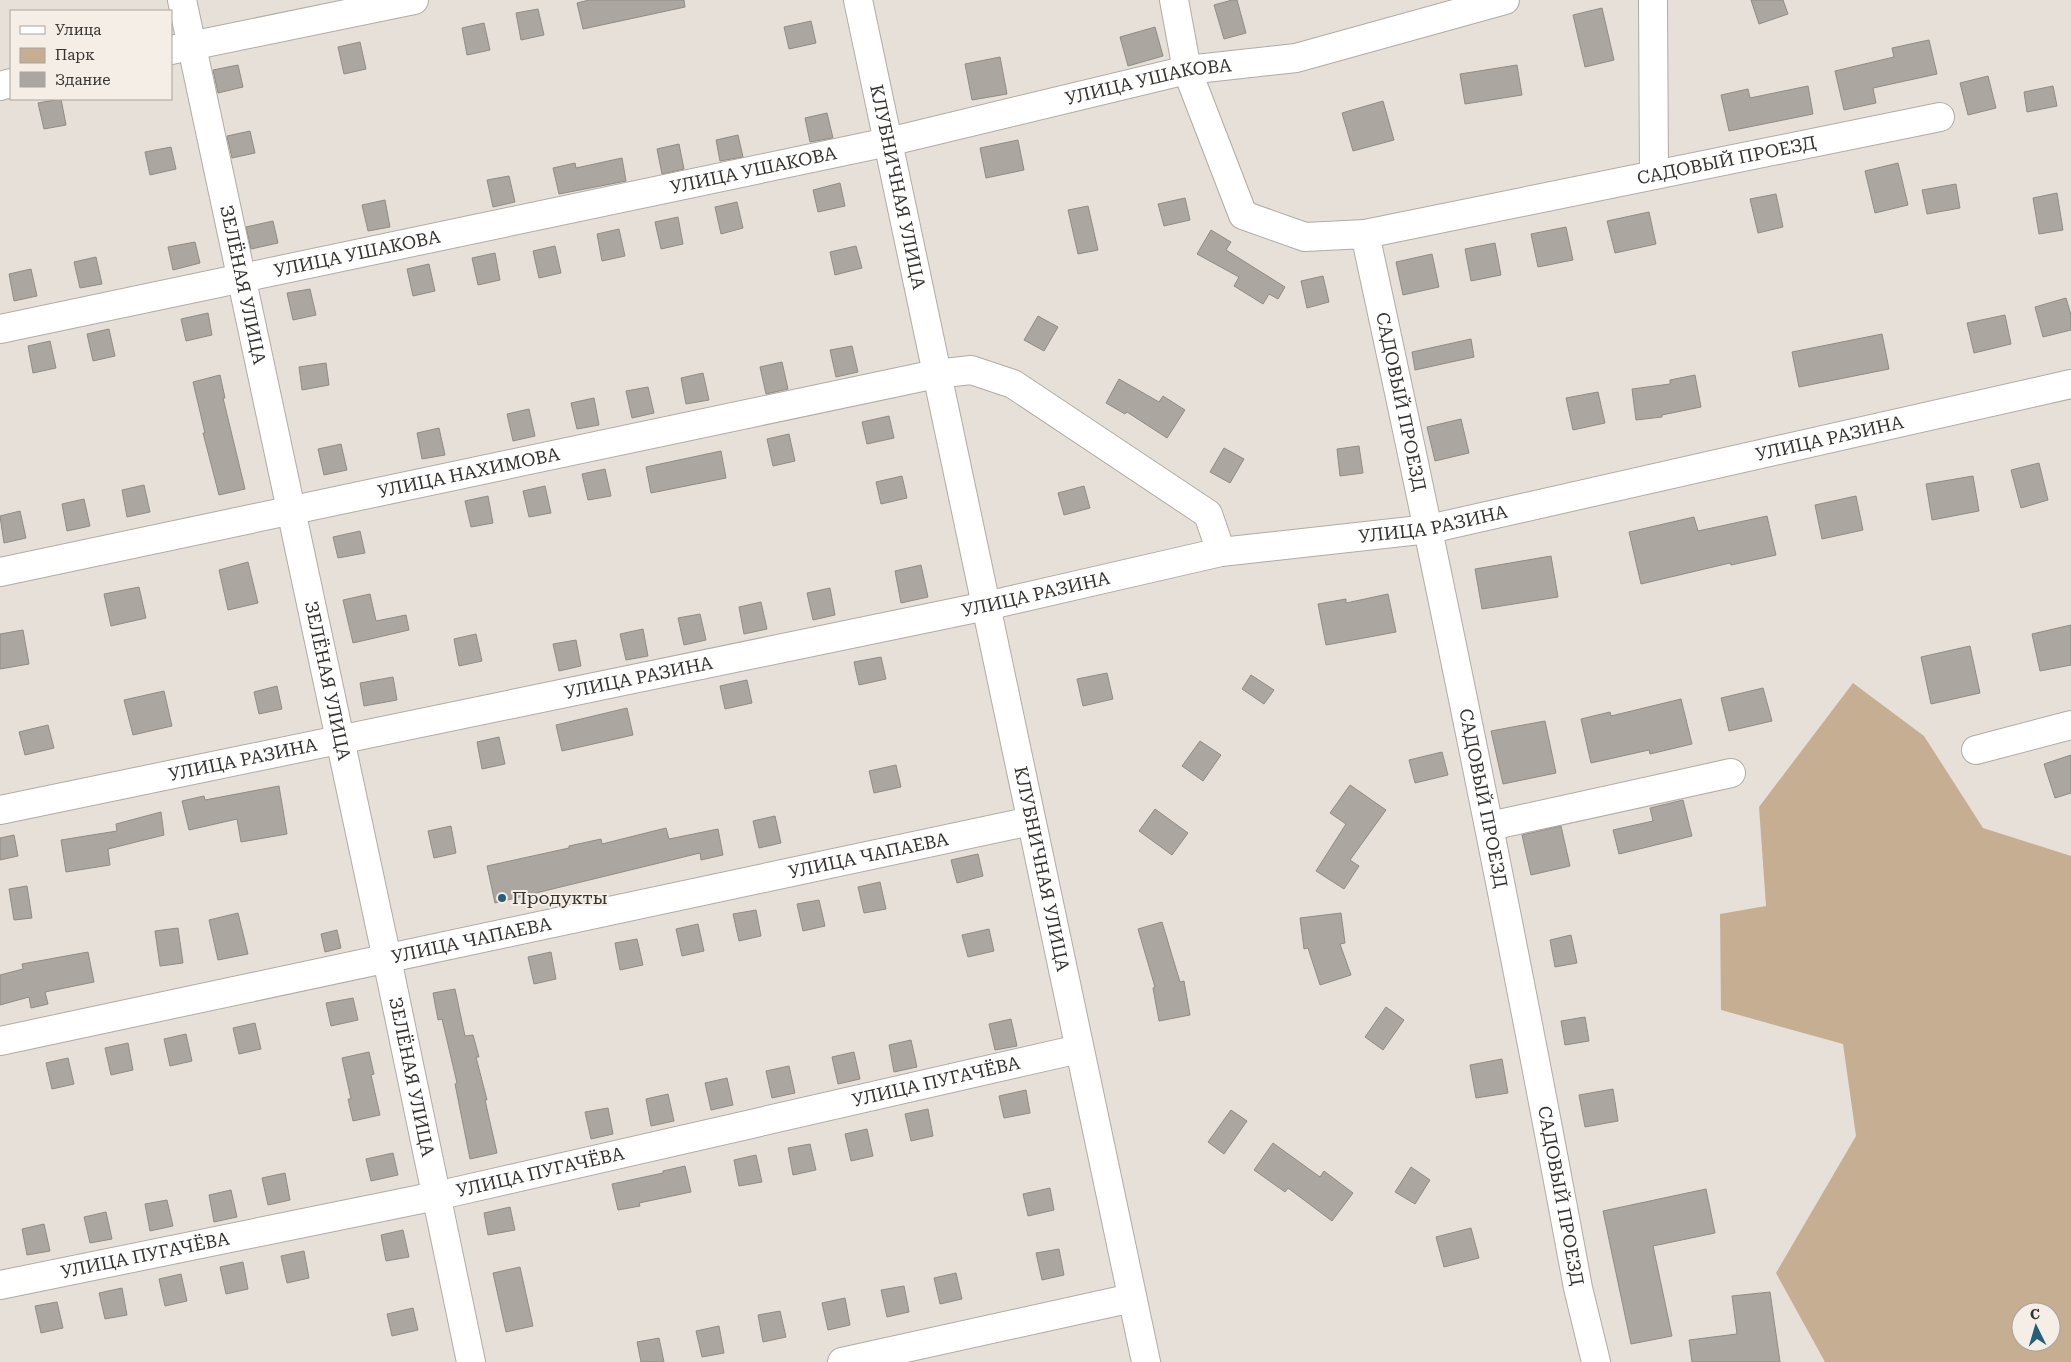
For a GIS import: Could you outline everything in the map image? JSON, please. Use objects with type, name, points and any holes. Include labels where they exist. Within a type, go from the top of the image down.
[{"type":"street","name":"ЗЕЛЁНАЯ УЛИЦА","points":[[182,0],[182,48],[241,279],[387,959],[471,1362]]},
{"type":"street","points":[[182,48],[414,0]]},
{"type":"street","name":"КЛУБНИЧНАЯ УЛИЦА","points":[[858,0],[1146,1362]]},
{"type":"street","name":"САДОВЫЙ ПРОЕЗД","points":[[1174,0],[1187,70],[1243,215],[1305,237],[1365,234],[1940,117]]},
{"type":"street","name":"УЛИЦА УШАКОВА","points":[[0,329],[888,142],[1187,70],[1296,58],[1505,0]]},
{"type":"street","points":[[1653,0],[1654,175]]},
{"type":"street","name":"САДОВЫЙ ПРОЕЗД","points":[[1365,234],[1429,529],[1490,826],[1578,1288],[1596,1362]]},
{"type":"street","points":[[936,374],[971,370],[1013,384],[1208,514],[1220,552]]},
{"type":"street","name":"УЛИЦА НАХИМОВА","points":[[0,572],[936,374]]},
{"type":"street","name":"УЛИЦА РАЗИНА","points":[[0,810],[986,606],[1220,552],[1429,529],[2071,384]]},
{"type":"street","points":[[1976,750],[2071,725]]},
{"type":"street","points":[[1490,826],[1731,773]]},
{"type":"street","name":"УЛИЦА ЧАПАЕВА","points":[[0,1041],[1031,821]]},
{"type":"street","name":"УЛИЦА ПУГАЧЁВА","points":[[0,1285],[436,1196],[1079,1048]]},
{"type":"street","points":[[842,1362],[1132,1298]]},
{"type":"green space","points":[[1853,683],[1924,736],[1983,828],[2071,856],[2071,1362],[1825,1362],[1776,1273],[1856,1136],[1843,1044],[1721,1010],[1720,914],[1766,906],[1759,807]]},
{"type":"building","points":[[589,0],[684,0],[685,7],[583,29],[577,3]]},
{"type":"building","points":[[1237,0],[1246,33],[1224,39],[1214,5]]},
{"type":"building","points":[[1751,0],[1783,0],[1788,14],[1759,24]]},
{"type":"building","points":[[1602,8],[1614,60],[1585,67],[1573,15]]},
{"type":"building","points":[[538,9],[544,35],[521,40],[516,13]]},
{"type":"building","points":[[811,21],[816,43],[789,49],[784,27]]},
{"type":"building","points":[[484,23],[490,50],[467,55],[462,28]]},
{"type":"building","points":[[1155,27],[1163,56],[1128,66],[1120,37]]},
{"type":"building","points":[[1929,40],[1937,74],[1873,88],[1876,103],[1844,110],[1835,71],[1894,57],[1892,48]]},
{"type":"building","points":[[360,42],[366,69],[344,74],[338,47]]},
{"type":"building","points":[[1000,57],[1007,94],[972,100],[965,64]]},
{"type":"building","points":[[238,65],[243,87],[218,93],[213,70]]},
{"type":"building","points":[[1517,65],[1522,95],[1465,104],[1460,74]]},
{"type":"building","points":[[1988,76],[1996,108],[1968,115],[1960,83]]},
{"type":"building","points":[[1808,86],[1813,114],[1729,131],[1721,95],[1748,89],[1750,98]]},
{"type":"building","points":[[2053,86],[2057,106],[2027,112],[2024,92]]},
{"type":"building","points":[[61,100],[66,125],[44,129],[38,103]]},
{"type":"building","points":[[1383,101],[1394,140],[1353,151],[1342,113]]},
{"type":"building","points":[[827,113],[833,138],[810,142],[805,118]]},
{"type":"building","points":[[250,131],[255,153],[232,158],[227,136]]},
{"type":"building","points":[[738,135],[743,157],[720,161],[716,140]]},
{"type":"building","points":[[1018,140],[1024,170],[986,178],[980,148]]},
{"type":"building","points":[[679,144],[684,169],[662,174],[657,149]]},
{"type":"building","points":[[171,147],[176,169],[150,175],[145,152]]},
{"type":"building","points":[[622,158],[626,181],[559,194],[553,168],[575,163],[576,168]]},
{"type":"building","points":[[1898,163],[1908,205],[1875,213],[1865,171]]},
{"type":"building","points":[[509,176],[515,202],[493,207],[487,180]]},
{"type":"building","points":[[840,183],[845,206],[818,212],[813,190]]},
{"type":"building","points":[[1956,184],[1960,208],[1927,214],[1922,190]]},
{"type":"building","points":[[2057,193],[2063,230],[2039,234],[2033,198]]},
{"type":"building","points":[[1776,194],[1783,227],[1758,233],[1750,199]]},
{"type":"building","points":[[1185,198],[1190,220],[1164,226],[1158,204]]},
{"type":"building","points":[[385,200],[390,227],[368,231],[362,205]]},
{"type":"building","points":[[737,202],[743,228],[721,234],[715,207]]},
{"type":"building","points":[[1088,206],[1098,250],[1078,254],[1068,210]]},
{"type":"building","points":[[1649,212],[1656,244],[1615,253],[1607,221]]},
{"type":"building","points":[[678,217],[683,244],[661,249],[655,222]]},
{"type":"building","points":[[273,221],[278,243],[251,249],[246,227]]},
{"type":"building","points":[[1566,227],[1573,260],[1538,267],[1531,234]]},
{"type":"building","points":[[619,229],[625,256],[602,261],[597,234]]},
{"type":"building","points":[[1211,230],[1231,242],[1226,250],[1285,287],[1278,299],[1269,294],[1263,304],[1234,286],[1239,277],[1197,254]]},
{"type":"building","points":[[195,242],[200,263],[173,270],[168,247]]},
{"type":"building","points":[[1495,243],[1501,275],[1471,281],[1465,249]]},
{"type":"building","points":[[555,246],[561,273],[539,278],[533,251]]},
{"type":"building","points":[[856,246],[862,268],[835,275],[830,252]]},
{"type":"building","points":[[495,253],[500,280],[478,285],[472,258]]},
{"type":"building","points":[[1432,254],[1439,287],[1403,295],[1396,262]]},
{"type":"building","points":[[96,257],[102,284],[80,288],[74,262]]},
{"type":"building","points":[[429,264],[435,291],[413,296],[407,269]]},
{"type":"building","points":[[31,269],[37,296],[14,301],[9,274]]},
{"type":"building","points":[[1323,276],[1329,302],[1307,308],[1301,281]]},
{"type":"building","points":[[310,289],[316,315],[293,320],[287,293]]},
{"type":"building","points":[[2066,298],[2071,315],[2071,330],[2043,337],[2035,307]]},
{"type":"building","points":[[208,313],[212,335],[186,341],[181,319]]},
{"type":"building","points":[[2005,315],[2011,344],[1974,353],[1967,323]]},
{"type":"building","points":[[1038,316],[1058,327],[1044,351],[1024,340]]},
{"type":"building","points":[[109,329],[115,356],[93,361],[87,334]]},
{"type":"building","points":[[1882,334],[1889,369],[1799,387],[1792,352]]},
{"type":"building","points":[[1471,339],[1474,357],[1415,370],[1412,352]]},
{"type":"building","points":[[50,341],[56,368],[33,373],[28,346]]},
{"type":"building","points":[[852,346],[858,372],[836,377],[830,350]]},
{"type":"building","points":[[782,362],[788,389],[766,394],[760,367]]},
{"type":"building","points":[[326,363],[329,385],[302,390],[299,367]]},
{"type":"building","points":[[703,373],[709,400],[686,404],[681,378]]},
{"type":"building","points":[[220,375],[225,398],[223,398],[245,489],[219,495],[203,433],[205,433],[193,382]]},
{"type":"building","points":[[1695,375],[1701,407],[1662,415],[1662,417],[1636,420],[1632,389],[1670,384],[1670,380]]},
{"type":"building","points":[[1119,379],[1159,402],[1163,396],[1185,410],[1167,438],[1127,412],[1125,414],[1106,403]]},
{"type":"building","points":[[648,387],[654,413],[632,418],[626,391]]},
{"type":"building","points":[[1598,392],[1605,423],[1573,430],[1566,398]]},
{"type":"building","points":[[594,398],[599,425],[577,429],[571,403]]},
{"type":"building","points":[[529,409],[535,436],[513,441],[507,414]]},
{"type":"building","points":[[889,416],[894,438],[867,444],[862,422]]},
{"type":"building","points":[[1461,419],[1469,453],[1435,461],[1427,427]]},
{"type":"building","points":[[439,428],[445,455],[422,459],[417,433]]},
{"type":"building","points":[[789,434],[795,461],[773,466],[767,439]]},
{"type":"building","points":[[341,444],[347,470],[324,475],[318,449]]},
{"type":"building","points":[[1359,446],[1363,473],[1340,476],[1337,449]]},
{"type":"building","points":[[1224,448],[1244,459],[1230,483],[1210,472]]},
{"type":"building","points":[[721,451],[726,478],[651,493],[646,467]]},
{"type":"building","points":[[2039,463],[2048,500],[2021,508],[2011,470]]},
{"type":"building","points":[[605,469],[611,496],[588,500],[582,474]]},
{"type":"building","points":[[902,476],[907,498],[881,504],[876,482]]},
{"type":"building","points":[[1973,476],[1979,511],[1932,520],[1926,484]]},
{"type":"building","points":[[144,485],[150,512],[127,517],[122,490]]},
{"type":"building","points":[[545,486],[551,513],[529,517],[523,491]]},
{"type":"building","points":[[1084,486],[1090,508],[1064,515],[1058,493]]},
{"type":"building","points":[[488,496],[493,523],[471,527],[465,501]]},
{"type":"building","points":[[1856,496],[1863,530],[1822,539],[1815,505]]},
{"type":"building","points":[[84,499],[90,526],[67,531],[62,504]]},
{"type":"building","points":[[20,511],[26,538],[4,543],[0,516]]},
{"type":"building","points":[[1767,516],[1776,555],[1731,565],[1730,563],[1641,584],[1629,532],[1694,517],[1698,531]]},
{"type":"building","points":[[360,531],[365,553],[338,558],[333,537]]},
{"type":"building","points":[[1551,556],[1558,597],[1482,609],[1475,569]]},
{"type":"building","points":[[248,562],[258,603],[228,610],[219,570]]},
{"type":"building","points":[[921,565],[928,597],[901,603],[895,571]]},
{"type":"building","points":[[139,587],[146,618],[111,626],[104,594]]},
{"type":"building","points":[[830,588],[835,615],[813,620],[807,593]]},
{"type":"building","points":[[370,594],[376,621],[406,615],[409,630],[353,643],[343,600]]},
{"type":"building","points":[[1388,594],[1396,632],[1326,645],[1318,604],[1346,599],[1346,603]]},
{"type":"building","points":[[761,602],[767,629],[744,634],[739,607]]},
{"type":"building","points":[[700,614],[706,640],[684,645],[678,618]]},
{"type":"building","points":[[2071,625],[2071,665],[2040,671],[2032,634]]},
{"type":"building","points":[[643,629],[648,656],[626,660],[620,634]]},
{"type":"building","points":[[23,630],[29,664],[0,669],[0,634]]},
{"type":"building","points":[[476,634],[482,661],[459,666],[454,639]]},
{"type":"building","points":[[576,640],[581,666],[559,671],[553,644]]},
{"type":"building","points":[[1970,646],[1980,693],[1931,704],[1921,657]]},
{"type":"building","points":[[881,657],[886,679],[859,685],[854,662]]},
{"type":"building","points":[[1107,673],[1113,699],[1083,706],[1077,679]]},
{"type":"building","points":[[1251,675],[1274,690],[1264,704],[1242,689]]},
{"type":"building","points":[[393,677],[397,700],[364,706],[360,683]]},
{"type":"building","points":[[747,680],[752,703],[725,709],[720,686]]},
{"type":"building","points":[[277,686],[282,709],[259,714],[254,692]]},
{"type":"building","points":[[1763,688],[1772,721],[1729,731],[1721,698]]},
{"type":"building","points":[[164,691],[172,726],[133,735],[124,700]]},
{"type":"building","points":[[1681,699],[1692,744],[1650,754],[1649,750],[1591,763],[1581,719],[1610,712],[1611,716]]},
{"type":"building","points":[[627,708],[633,735],[562,751],[556,725]]},
{"type":"building","points":[[1545,721],[1556,773],[1503,784],[1491,731]]},
{"type":"building","points":[[48,725],[54,748],[25,755],[19,732]]},
{"type":"building","points":[[499,737],[505,764],[482,769],[477,742]]},
{"type":"building","points":[[1200,741],[1221,755],[1203,781],[1182,766]]},
{"type":"building","points":[[1442,752],[1448,775],[1415,783],[1409,760]]},
{"type":"building","points":[[2071,755],[2071,793],[2055,798],[2044,764]]},
{"type":"building","points":[[896,765],[901,787],[874,793],[869,771]]},
{"type":"building","points":[[1350,785],[1386,810],[1350,860],[1359,866],[1344,889],[1316,871],[1346,824],[1330,813]]},
{"type":"building","points":[[279,786],[287,834],[241,842],[237,819],[189,830],[182,801],[204,796],[205,800]]},
{"type":"building","points":[[1683,800],[1692,836],[1619,854],[1613,830],[1653,821],[1650,808]]},
{"type":"building","points":[[1155,809],[1188,833],[1172,855],[1139,831]]},
{"type":"building","points":[[161,812],[164,835],[108,849],[110,865],[66,872],[61,840],[117,831],[116,824]]},
{"type":"building","points":[[775,816],[781,843],[759,848],[753,821]]},
{"type":"building","points":[[451,826],[456,853],[434,858],[428,831]]},
{"type":"building","points":[[1561,826],[1570,866],[1531,875],[1522,835]]},
{"type":"building","points":[[666,828],[669,839],[718,829],[723,855],[701,860],[700,853],[495,903],[487,866],[601,839],[602,844]]},
{"type":"building","points":[[14,835],[18,856],[0,860],[0,838]]},
{"type":"building","points":[[978,854],[983,876],[957,883],[951,860]]},
{"type":"building","points":[[880,882],[886,909],[864,913],[858,887]]},
{"type":"building","points":[[27,886],[32,918],[14,920],[9,889]]},
{"type":"building","points":[[819,900],[825,926],[803,931],[797,904]]},
{"type":"building","points":[[756,910],[761,936],[739,941],[733,914]]},
{"type":"building","points":[[238,913],[248,954],[218,960],[209,920]]},
{"type":"building","points":[[1341,913],[1345,943],[1340,944],[1351,975],[1320,985],[1308,948],[1304,949],[1300,918]]},
{"type":"building","points":[[1162,922],[1180,982],[1184,981],[1190,1015],[1159,1021],[1153,988],[1155,987],[1138,929]]},
{"type":"building","points":[[698,924],[704,951],[682,956],[676,929]]},
{"type":"building","points":[[178,928],[183,963],[160,966],[155,931]]},
{"type":"building","points":[[989,929],[994,951],[968,957],[962,935]]},
{"type":"building","points":[[337,930],[341,948],[325,952],[321,934]]},
{"type":"building","points":[[1571,935],[1577,963],[1555,967],[1550,940]]},
{"type":"building","points":[[637,939],[643,965],[620,970],[615,943]]},
{"type":"building","points":[[88,952],[94,982],[45,992],[48,1004],[31,1008],[29,997],[0,1005],[0,975],[23,969],[22,964]]},
{"type":"building","points":[[551,952],[556,979],[534,984],[528,957]]},
{"type":"building","points":[[455,989],[465,1036],[473,1035],[479,1057],[476,1057],[487,1100],[485,1100],[497,1153],[470,1159],[455,1084],[457,1083],[442,1019],[438,1020],[433,993]]},
{"type":"building","points":[[353,998],[358,1020],[331,1026],[326,1003]]},
{"type":"building","points":[[1386,1007],[1404,1020],[1383,1050],[1365,1037]]},
{"type":"building","points":[[1585,1017],[1589,1041],[1565,1045],[1561,1021]]},
{"type":"building","points":[[1011,1019],[1017,1046],[995,1050],[989,1024]]},
{"type":"building","points":[[255,1023],[261,1049],[239,1054],[233,1028]]},
{"type":"building","points":[[186,1034],[192,1061],[170,1066],[164,1039]]},
{"type":"building","points":[[911,1040],[917,1067],[894,1072],[889,1045]]},
{"type":"building","points":[[128,1043],[133,1070],[111,1075],[105,1048]]},
{"type":"building","points":[[369,1052],[374,1074],[371,1075],[380,1115],[353,1121],[348,1099],[351,1099],[342,1058]]},
{"type":"building","points":[[854,1052],[860,1079],[838,1084],[832,1057]]},
{"type":"building","points":[[68,1058],[74,1084],[52,1089],[46,1063]]},
{"type":"building","points":[[1502,1059],[1508,1093],[1476,1098],[1470,1065]]},
{"type":"building","points":[[789,1066],[795,1093],[772,1098],[766,1071]]},
{"type":"building","points":[[727,1078],[733,1105],[711,1110],[705,1083]]},
{"type":"building","points":[[1613,1089],[1618,1121],[1585,1127],[1579,1095]]},
{"type":"building","points":[[1026,1090],[1030,1113],[1004,1118],[999,1096]]},
{"type":"building","points":[[668,1094],[674,1121],[651,1126],[646,1099]]},
{"type":"building","points":[[608,1108],[613,1134],[591,1139],[585,1112]]},
{"type":"building","points":[[928,1109],[933,1136],[911,1141],[905,1114]]},
{"type":"building","points":[[1231,1110],[1247,1121],[1224,1154],[1208,1142]]},
{"type":"building","points":[[867,1129],[873,1156],[851,1161],[845,1134]]},
{"type":"building","points":[[1273,1143],[1320,1177],[1324,1171],[1353,1193],[1332,1221],[1288,1188],[1285,1192],[1254,1170]]},
{"type":"building","points":[[810,1144],[816,1170],[793,1175],[788,1148]]},
{"type":"building","points":[[393,1153],[398,1175],[371,1181],[366,1159]]},
{"type":"building","points":[[756,1155],[762,1182],[739,1186],[734,1160]]},
{"type":"building","points":[[685,1166],[691,1192],[639,1203],[640,1206],[618,1210],[612,1184],[663,1173],[663,1171]]},
{"type":"building","points":[[1411,1167],[1430,1180],[1415,1204],[1395,1192]]},
{"type":"building","points":[[285,1173],[290,1200],[268,1205],[262,1178]]},
{"type":"building","points":[[1050,1188],[1054,1210],[1028,1216],[1023,1194]]},
{"type":"building","points":[[1706,1189],[1715,1233],[1653,1246],[1672,1336],[1631,1344],[1603,1211]]},
{"type":"building","points":[[231,1190],[237,1217],[214,1222],[209,1195]]},
{"type":"building","points":[[167,1200],[173,1226],[150,1231],[145,1204]]},
{"type":"building","points":[[510,1207],[515,1230],[488,1235],[484,1213]]},
{"type":"building","points":[[106,1212],[112,1239],[90,1243],[84,1217]]},
{"type":"building","points":[[44,1224],[50,1251],[27,1255],[22,1229]]},
{"type":"building","points":[[1471,1228],[1479,1258],[1444,1267],[1436,1237]]},
{"type":"building","points":[[403,1230],[409,1257],[386,1261],[381,1235]]},
{"type":"building","points":[[1059,1249],[1064,1275],[1042,1280],[1036,1253]]},
{"type":"building","points":[[304,1251],[309,1278],[287,1283],[281,1256]]},
{"type":"building","points":[[243,1262],[248,1289],[226,1294],[220,1267]]},
{"type":"building","points":[[520,1267],[533,1326],[506,1332],[493,1273]]},
{"type":"building","points":[[956,1273],[962,1299],[940,1304],[934,1278]]},
{"type":"building","points":[[181,1274],[187,1301],[165,1306],[159,1279]]},
{"type":"building","points":[[904,1286],[909,1312],[887,1317],[881,1290]]},
{"type":"building","points":[[122,1288],[127,1315],[105,1319],[99,1293]]},
{"type":"building","points":[[1770,1292],[1780,1362],[1692,1362],[1689,1340],[1737,1334],[1732,1296]]},
{"type":"building","points":[[845,1298],[850,1325],[828,1330],[822,1303]]},
{"type":"building","points":[[57,1302],[63,1328],[41,1333],[35,1306]]},
{"type":"building","points":[[413,1308],[418,1330],[392,1336],[387,1314]]},
{"type":"building","points":[[780,1311],[786,1337],[763,1342],[758,1315]]},
{"type":"building","points":[[719,1326],[724,1353],[702,1357],[696,1331]]},
{"type":"building","points":[[659,1338],[664,1362],[641,1362],[637,1342]]},
{"type":"place","name":"Продукты","points":[[502,898]]}]
